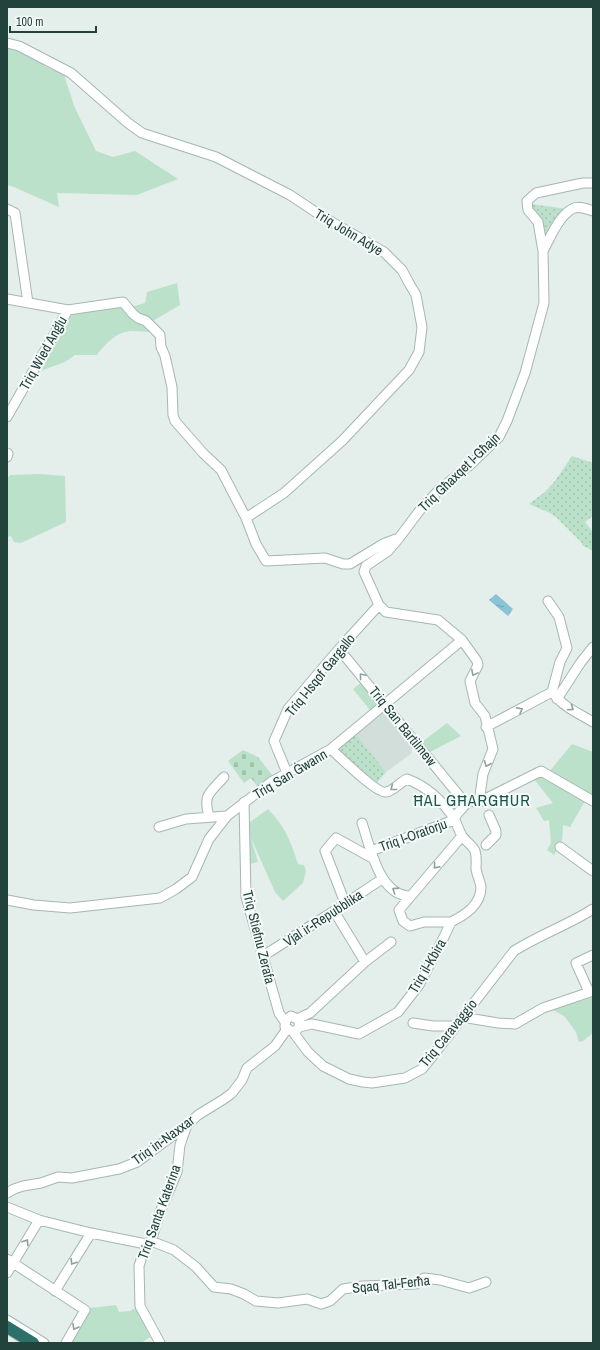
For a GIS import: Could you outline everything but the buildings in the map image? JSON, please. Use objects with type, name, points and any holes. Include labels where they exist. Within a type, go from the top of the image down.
[{"type":"highway","points":[[7,1326],[33,1343]]},
{"type":"highway","points":[[7,1335],[20,1343]]},
{"type":"street","name":"Triq John Adye","points":[[7,43],[19,46],[71,73],[128,123],[142,132],[216,157],[290,195],[323,217],[384,252],[402,270],[416,295],[422,327],[419,352],[409,370],[342,441],[284,493],[246,518]]},
{"type":"street","name":"Triq Għaxqet l-Għajn","points":[[379,605],[364,572],[366,566],[388,551],[420,510],[439,490],[471,464],[499,437],[507,421],[525,373],[544,303],[543,250],[538,222],[528,210],[527,201],[536,192],[583,183],[593,183]]},
{"type":"street","points":[[543,250],[561,219],[572,208],[582,208],[593,211]]},
{"type":"street","points":[[7,209],[15,213],[28,303]]},
{"type":"street","points":[[7,299],[68,310],[123,302],[133,314],[146,321],[160,335],[161,347],[165,356],[172,387],[173,415],[175,421],[221,470],[246,518],[256,544],[266,561],[325,558],[343,564],[350,564],[383,544],[399,538]]},
{"type":"street","name":"Triq Wied Anġlu","points":[[7,417],[68,310]]},
{"type":"street","points":[[548,601],[558,617],[567,648],[560,662],[555,695]]},
{"type":"street","points":[[379,605],[386,612],[438,620],[462,640],[477,661],[478,665],[470,682],[475,703],[485,716],[486,727],[493,748],[483,774],[479,802]]},
{"type":"street","name":"Triq l-Isqof Gargallo","points":[[287,773],[274,741],[288,709],[379,605]]},
{"type":"street","name":"Triq San Ġwann","points":[[7,900],[34,905],[70,908],[160,898],[176,889],[192,877],[209,839],[227,816],[271,782],[331,749],[462,640]]},
{"type":"street","points":[[486,727],[555,695],[593,648]]},
{"type":"street","name":"Triq San Bartilmew","points":[[339,649],[466,804]]},
{"type":"street","points":[[555,695],[593,722]]},
{"type":"street","points":[[331,749],[382,793],[389,792],[402,781],[407,779],[430,791],[454,820],[462,836],[399,910],[403,921],[410,926],[424,922],[451,922]]},
{"type":"street","points":[[454,820],[466,804],[479,802],[541,771],[593,801]]},
{"type":"street","points":[[209,817],[206,806],[207,797],[224,777]]},
{"type":"street","name":"Triq Stiefnu Zerafa","points":[[244,802],[246,897],[280,1013],[292,1026]]},
{"type":"street","points":[[486,845],[496,835],[496,831],[489,815]]},
{"type":"street","points":[[159,827],[186,819],[227,816]]},
{"type":"street","name":"Triq l-Oratorju","points":[[373,855],[454,820]]},
{"type":"street","points":[[362,824],[382,879],[396,891],[405,896],[410,896]]},
{"type":"street","name":"Triq il-Kbira","points":[[292,1026],[312,1024],[359,1034],[398,1012],[419,984],[451,922],[462,916],[478,901],[481,885],[476,868],[477,861],[474,851],[462,836]]},
{"type":"street","points":[[345,903],[325,851],[336,838],[373,855]]},
{"type":"street","points":[[560,847],[593,871]]},
{"type":"street","name":"Vjal ir-Repubblika","points":[[263,956],[382,879]]},
{"type":"street","name":"Triq Caravaggio","points":[[292,1026],[308,1052],[323,1066],[349,1079],[372,1083],[405,1078],[422,1069],[514,951],[593,909]]},
{"type":"street","points":[[334,911],[365,962]]},
{"type":"street","points":[[292,1026],[310,1013],[365,962],[390,942]]},
{"type":"street","points":[[462,1017],[498,1023],[515,1024],[543,1008],[591,992],[576,963],[593,955]]},
{"type":"street","points":[[413,1023],[433,1026],[455,1026]]},
{"type":"street","name":"Triq in-Naxxar","points":[[7,1193],[23,1186],[41,1183],[58,1177],[72,1178],[119,1169],[137,1162],[187,1125],[198,1115],[232,1093],[242,1080],[247,1068],[275,1046],[292,1026]]},
{"type":"street","name":"Triq Santa Katerina","points":[[160,1343],[140,1306],[139,1266],[177,1172],[180,1145],[187,1125]]},
{"type":"street","name":"Sqaq Tal-Ferħa","points":[[7,1207],[40,1220],[91,1233],[148,1243],[174,1250],[196,1267],[214,1287],[231,1289],[256,1301],[278,1303],[307,1300],[321,1304],[330,1302],[343,1289],[363,1286],[416,1284],[424,1278],[440,1280],[469,1288],[486,1282]]},
{"type":"street","points":[[7,1273],[10,1261],[40,1220]]},
{"type":"street","points":[[55,1291],[91,1233]]},
{"type":"street","points":[[10,1261],[84,1310],[66,1343]]},
{"type":"street","points":[[7,1320],[44,1343]]},
{"type":"shaded area","points":[[382,712],[391,718],[415,747],[410,751],[412,753],[386,772],[355,735]]},
{"type":"green space","points":[[7,45],[46,62],[44,66],[64,75],[75,108],[96,151],[113,157],[135,151],[178,179],[137,195],[57,193],[59,207],[7,185]]},
{"type":"green space","points":[[531,204],[567,209],[545,242],[541,225]]},
{"type":"green space","points":[[177,283],[180,305],[151,322],[131,307],[145,303],[147,292]]},
{"type":"green space","points":[[118,306],[123,308],[131,318],[142,323],[151,332],[132,331],[121,333],[112,339],[97,355],[75,355],[65,362],[35,373],[70,315]]},
{"type":"green space","points":[[572,456],[593,463],[593,516],[585,522],[593,532],[593,551],[582,545],[582,543],[557,518],[550,513],[529,504],[545,492],[555,481]]},
{"type":"green space","points":[[40,474],[65,476],[66,522],[21,543],[14,542],[11,536],[7,537],[7,478],[11,475]]},
{"type":"green space","points":[[362,682],[376,700],[376,705],[370,710],[353,689]]},
{"type":"green space","points":[[447,723],[461,736],[430,752],[422,742]]},
{"type":"green space","points":[[356,735],[386,772],[376,784],[337,750]]},
{"type":"green space","points":[[572,744],[593,752],[593,796],[549,772]]},
{"type":"green space","points":[[243,750],[258,757],[273,776],[259,788],[251,778],[244,783],[228,761]]},
{"type":"green space","points":[[541,777],[585,801],[570,827],[563,825],[562,840],[554,855],[547,850],[551,843],[549,820],[544,821],[536,808],[553,803],[533,778]]},
{"type":"green space","points":[[268,809],[274,815],[287,835],[298,864],[304,865],[306,871],[303,883],[283,901],[275,892],[251,838],[258,862],[250,864],[249,823]]},
{"type":"green space","points":[[593,997],[593,1033],[583,1041],[579,1042],[576,1032],[564,1016],[549,1008],[574,999],[575,1003]]},
{"type":"green space","points":[[116,1305],[119,1312],[130,1311],[137,1307],[149,1328],[147,1331],[150,1337],[141,1343],[68,1343],[90,1308]]},
{"type":"water","points":[[496,594],[513,609],[508,616],[489,600]]},
{"type":"district","name":"ĦAL GĦARGĦUR","points":[[472,800]]}]
